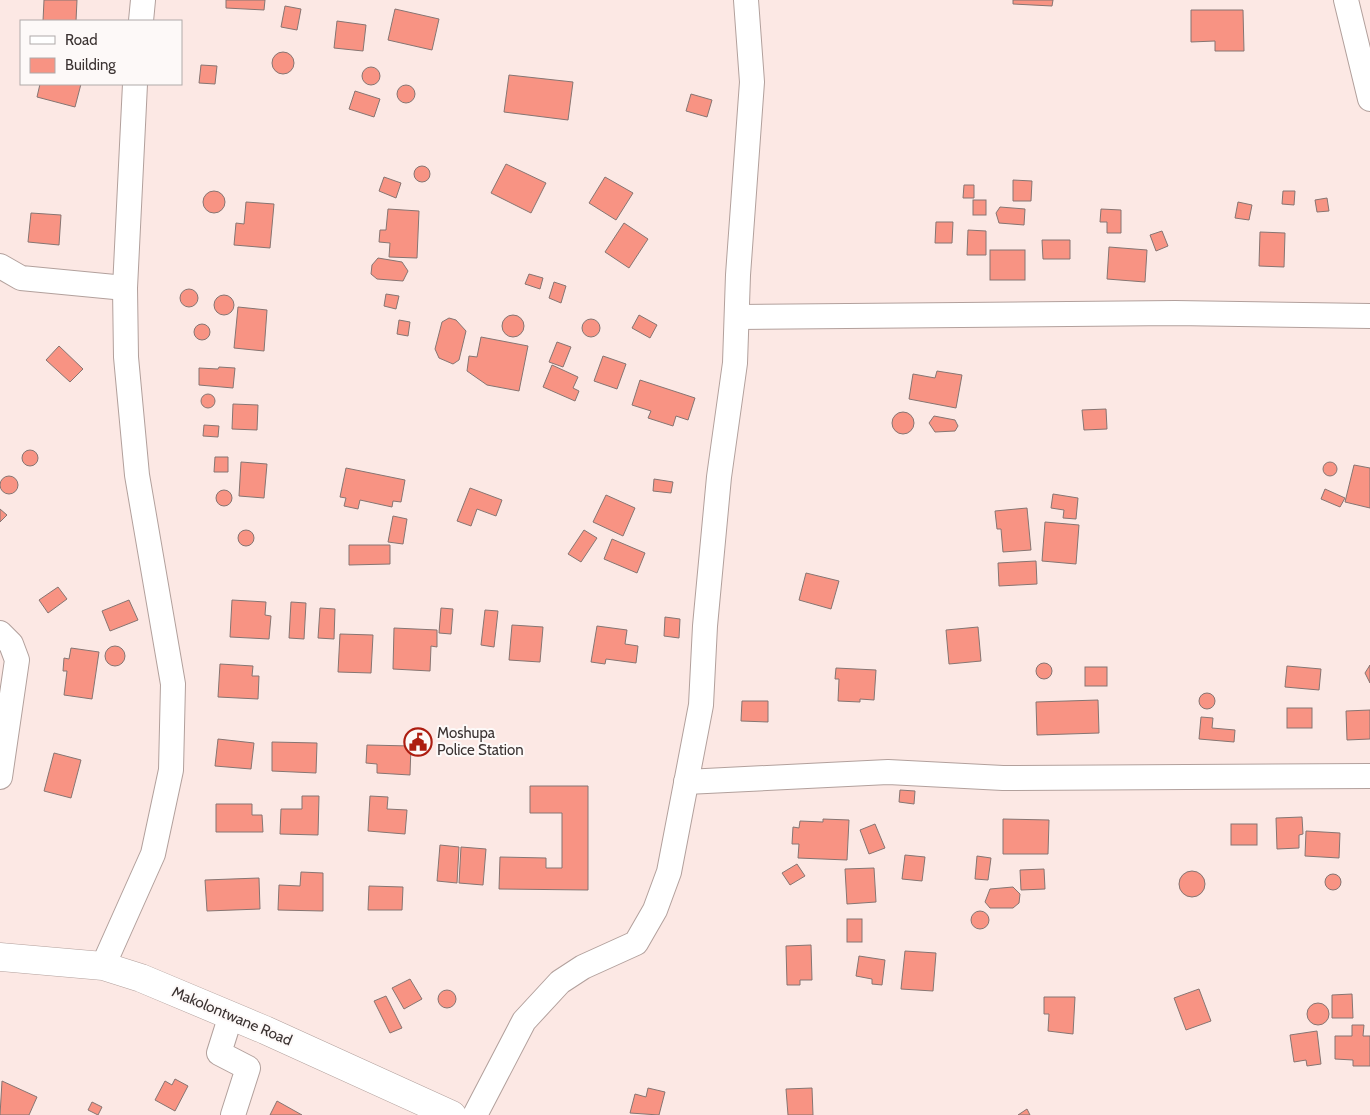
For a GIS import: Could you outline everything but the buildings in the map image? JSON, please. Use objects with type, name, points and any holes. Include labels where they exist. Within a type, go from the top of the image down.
[{"type":"main road","name":"Makolontwane Road","points":[[0,957],[103,966],[141,978],[231,1015],[452,1115]]},
{"type":"street","points":[[141,20],[143,0]]},
{"type":"street","points":[[475,1115],[524,1021],[560,982],[583,967],[636,943],[655,910],[669,872],[701,705],[705,626],[718,487],[730,410],[738,317],[738,275],[752,82],[746,0]]},
{"type":"street","points":[[1346,0],[1370,99]]},
{"type":"street","points":[[103,966],[153,854],[171,770],[173,684],[137,475],[126,357],[125,288],[136,85]]},
{"type":"street","points":[[0,266],[21,278],[125,288]]},
{"type":"street","points":[[738,317],[1175,313],[1370,316]]},
{"type":"street","points":[[0,632],[10,644],[17,660],[0,777]]},
{"type":"street","points":[[686,782],[888,772],[1003,778],[1370,776]]},
{"type":"street","points":[[231,1015],[218,1053],[248,1068],[232,1115]]},
{"type":"place","name":"Moshupa Police Station","points":[[418,742]]}]
